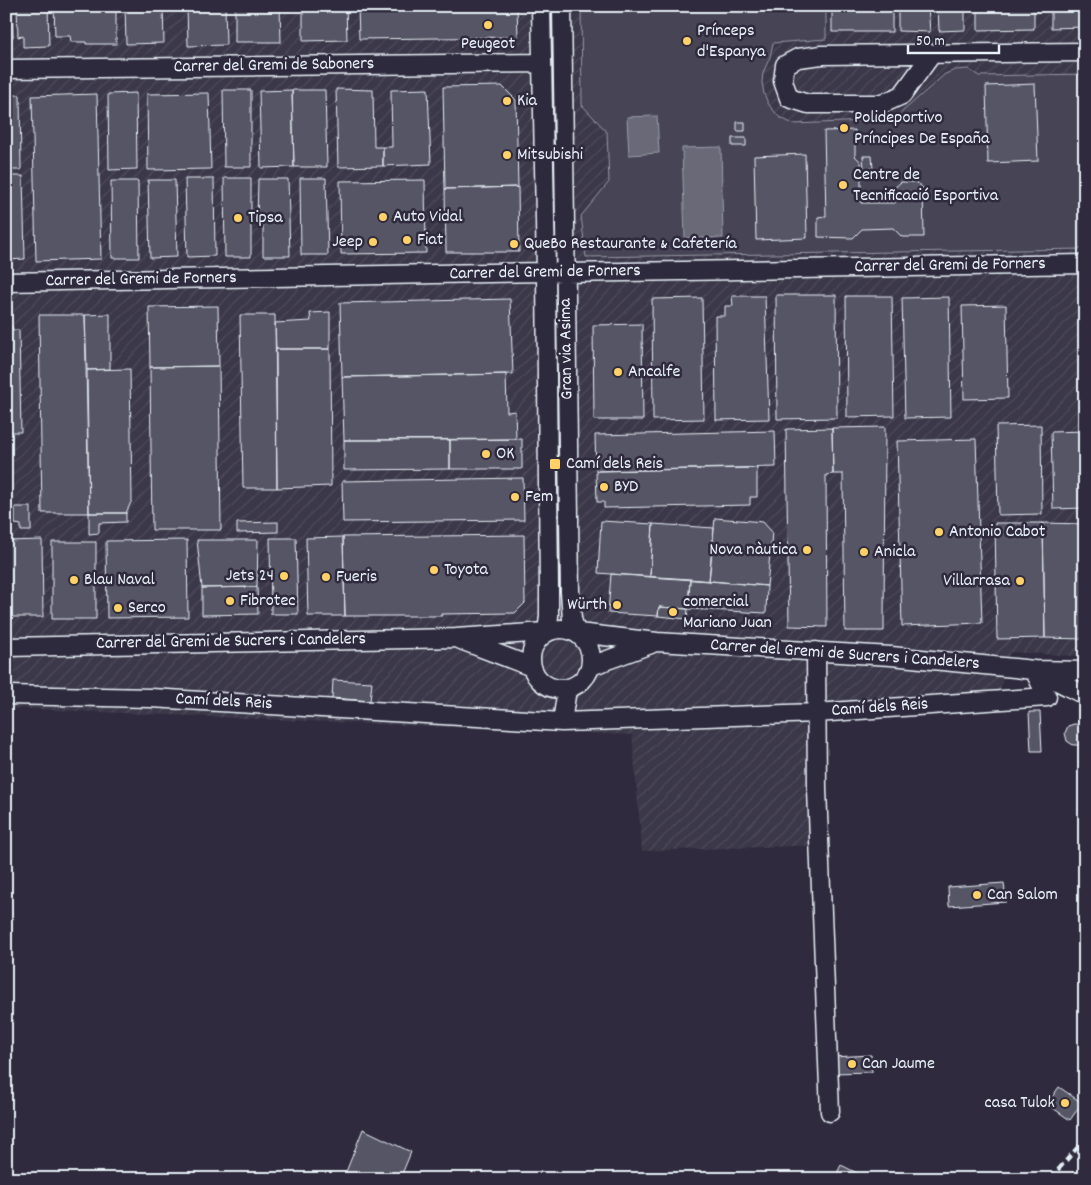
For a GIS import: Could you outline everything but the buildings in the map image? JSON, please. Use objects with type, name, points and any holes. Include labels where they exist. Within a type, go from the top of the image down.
[{"type":"street","name":"Gran via Asima","points":[[541,6],[549,580],[549,616],[546,632]]},
{"type":"street","name":"Gran via Asima","points":[[562,6],[570,591],[572,619],[577,633]]},
{"type":"street","points":[[932,54],[902,94],[882,104],[808,104],[789,98],[783,81],[785,65],[798,58],[822,55],[1085,52]]},
{"type":"street","name":"Carrer del Gremi de Saboners","points":[[6,69],[542,63]]},
{"type":"street","name":"Carrer del Gremi de Forners","points":[[6,282],[1085,264]]},
{"type":"street","points":[[553,629],[569,629],[577,633],[589,647],[591,666],[588,674],[575,686],[558,689],[549,687],[535,676],[530,658],[532,648],[537,639],[553,629]]},
{"type":"street","name":"Carrer del Gremi de Sucrers i Candelers","points":[[6,647],[456,638],[546,632]]},
{"type":"street","name":"Carrer del Gremi de Sucrers i Candelers","points":[[577,633],[656,642],[891,656],[1034,670],[1085,671]]},
{"type":"street","name":"Carrer del Gremi de Sucrers i Candelers","points":[[456,638],[532,667]]},
{"type":"street","points":[[591,666],[656,642]]},
{"type":"street","points":[[816,651],[817,790],[830,1112]]},
{"type":"street","name":"Carrer del Gremi de Sucrers i Candelers","points":[[1034,670],[1085,696]]},
{"type":"street","name":"Camí dels Reis","points":[[6,695],[151,698],[562,722],[816,713],[1047,697],[1034,670]]},
{"type":"street","points":[[562,722],[567,688]]},
{"type":"shaded area","points":[[6,6],[1085,6],[1085,657],[1010,652],[995,710],[821,719],[827,845],[642,851],[632,735],[6,708]]},
{"type":"shaded area","name":"Polideportivo Príncipes De España","points":[[581,6],[826,6],[826,39],[773,43],[770,57],[763,73],[764,94],[769,105],[779,117],[793,124],[893,120],[945,74],[955,70],[968,69],[979,76],[1085,74],[1085,249],[586,257],[581,216],[609,182],[607,132],[582,105]]},
{"type":"water","points":[[657,116],[659,153],[629,155],[627,117]]},
{"type":"water","points":[[721,147],[723,238],[685,238],[682,148]]},
{"type":"railway","points":[[1050,1179],[1085,1139]]},
{"type":"place","name":"Peugeot","points":[[488,25]]},
{"type":"place","name":"Prínceps d'Espanya","points":[[687,41]]},
{"type":"place","name":"Kia","points":[[507,101]]},
{"type":"place","name":"Polideportivo Príncipes De España","points":[[844,128]]},
{"type":"place","name":"Mitsubishi","points":[[507,155]]},
{"type":"place","name":"Centre de Tecnificació Esportiva","points":[[843,185]]},
{"type":"place","name":"Auto Vidal","points":[[383,217]]},
{"type":"place","name":"Tipsa","points":[[238,218]]},
{"type":"place","name":"Fiat","points":[[407,240]]},
{"type":"place","name":"Jeep","points":[[373,242]]},
{"type":"place","name":"QueBo Restaurante & Cafetería","points":[[514,244]]},
{"type":"place","name":"Ancalfe","points":[[618,372]]},
{"type":"place","name":"OK","points":[[486,454]]},
{"type":"place","name":"Camí dels Reis","points":[[555,464]]},
{"type":"place","name":"BYD","points":[[604,487]]},
{"type":"place","name":"Fem","points":[[515,497]]},
{"type":"place","name":"Antonio Cabot","points":[[939,532]]},
{"type":"place","name":"Nova nàutica","points":[[807,550]]},
{"type":"place","name":"Anicla","points":[[864,552]]},
{"type":"place","name":"Toyota","points":[[434,570]]},
{"type":"place","name":"Jets 24","points":[[284,576]]},
{"type":"place","name":"Fueris","points":[[326,577]]},
{"type":"place","name":"Blau Naval","points":[[74,580]]},
{"type":"place","name":"Villarrasa","points":[[1020,581]]},
{"type":"place","name":"Fibrotec","points":[[230,601]]},
{"type":"place","name":"Würth","points":[[617,605]]},
{"type":"place","name":"Serco","points":[[118,608]]},
{"type":"place","name":"comercial Mariano Juan","points":[[673,612]]},
{"type":"place","name":"Can Salom","points":[[977,895]]},
{"type":"place","name":"Can Jaume","points":[[852,1064]]},
{"type":"place","name":"casa Tulok","points":[[1065,1103]]}]
